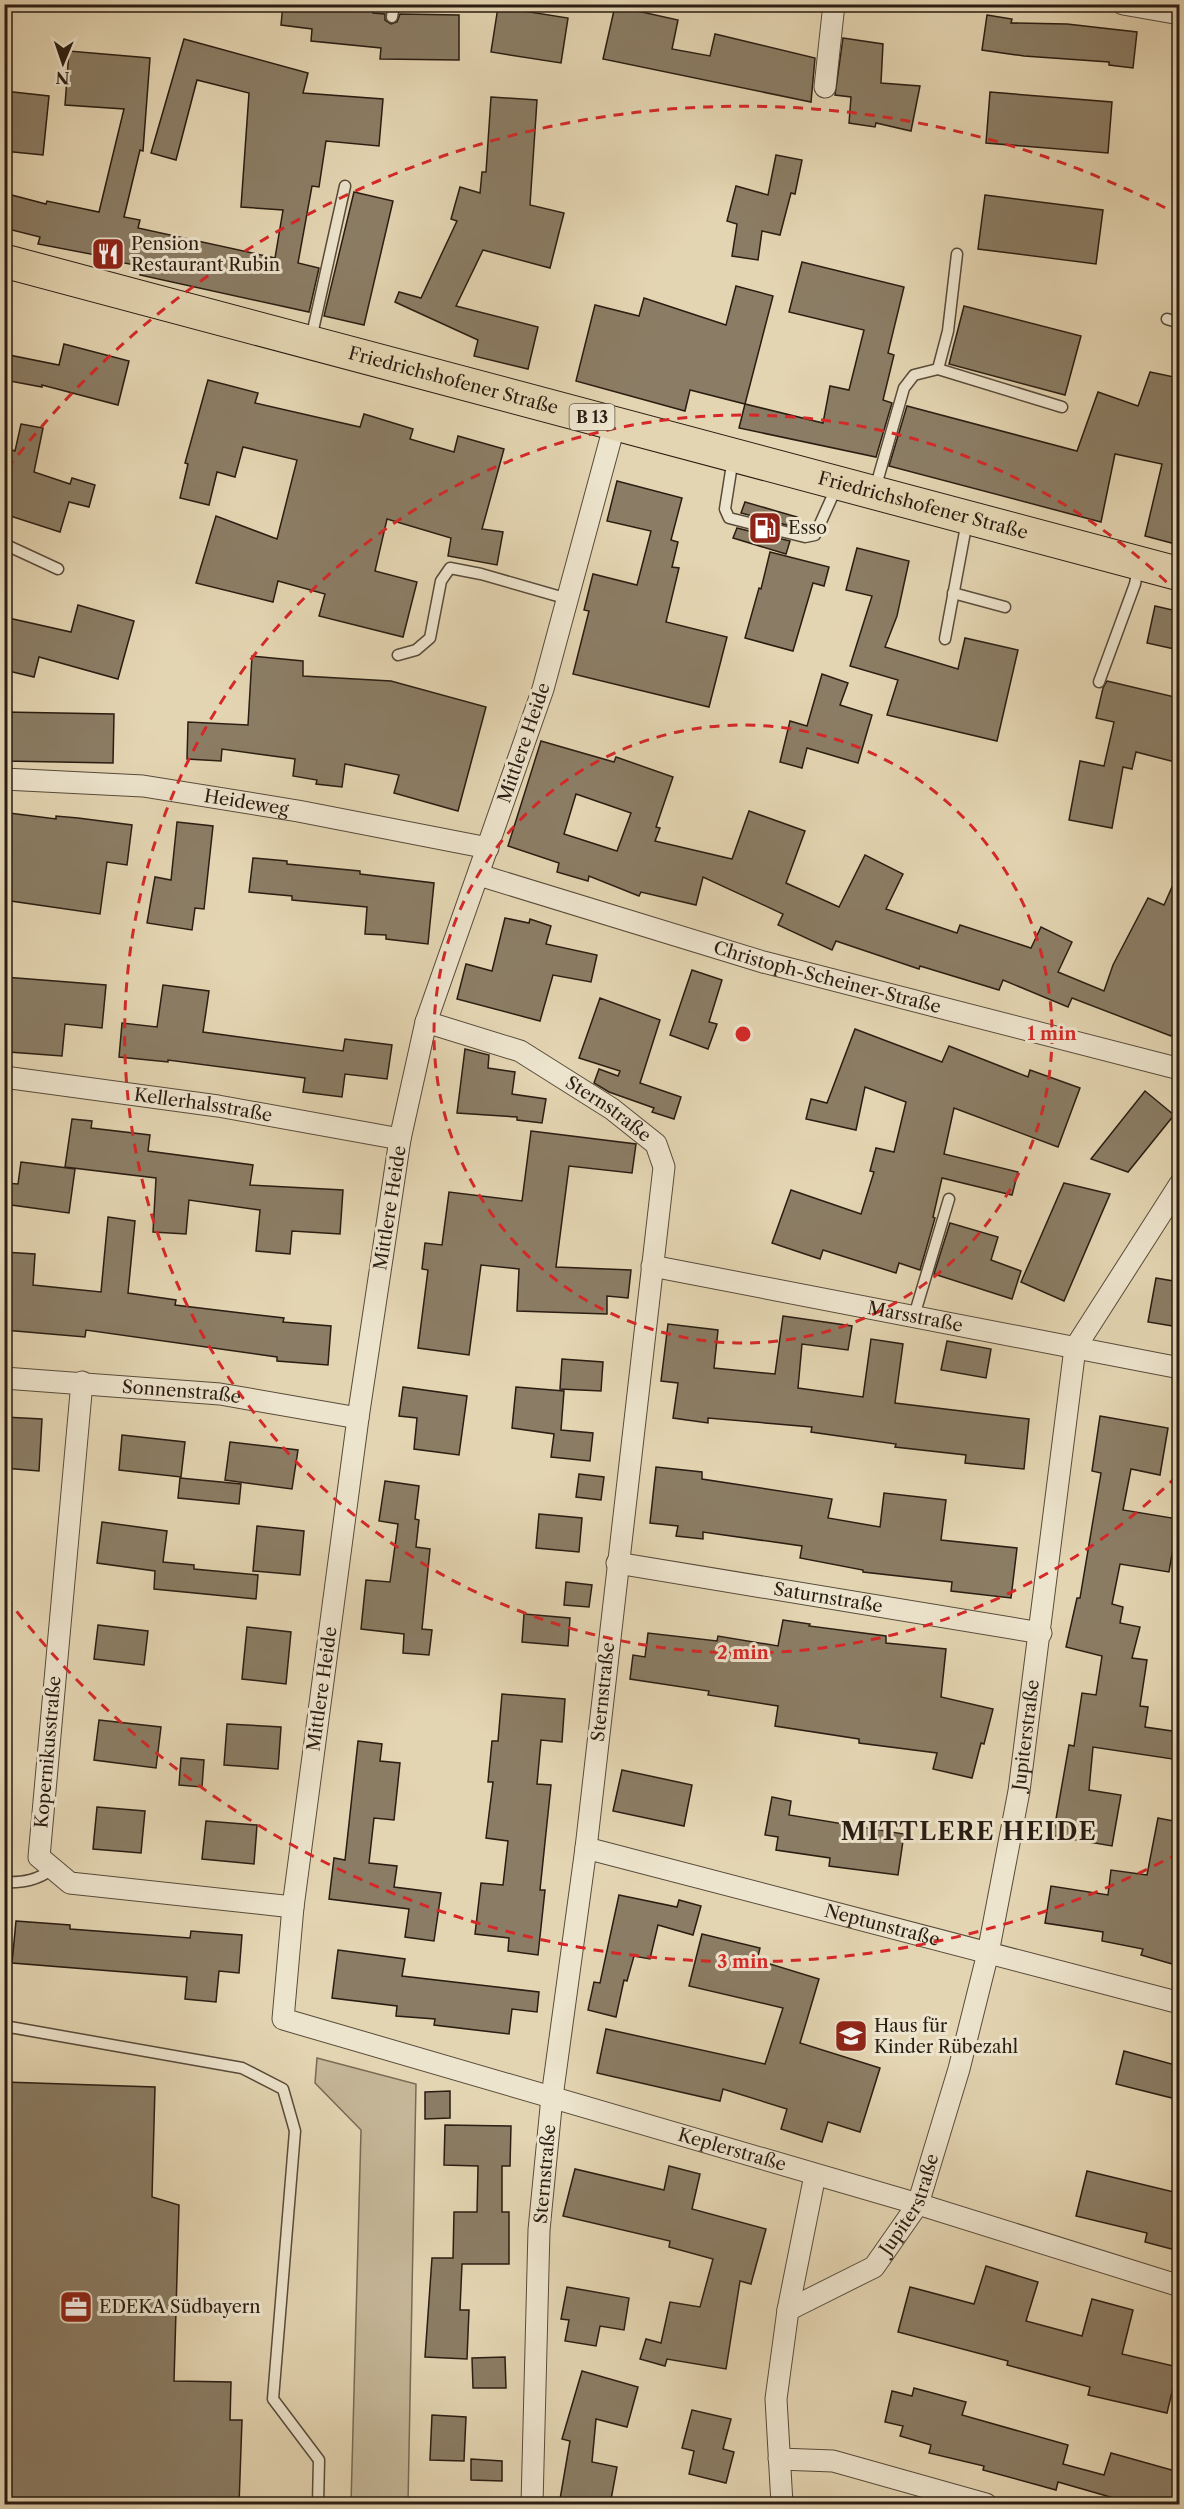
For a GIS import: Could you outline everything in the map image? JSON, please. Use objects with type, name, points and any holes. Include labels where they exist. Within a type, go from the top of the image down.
[{"type":"main road","name":"Friedrichshofener Straße","points":[[4,261],[1179,574]]},
{"type":"street","points":[[825,87],[834,4]]},
{"type":"street","points":[[1123,4],[1179,14]]},
{"type":"street","name":"Mittlere Heide","points":[[283,2019],[293,1907],[358,1418],[400,1140],[426,1022],[543,689],[615,423]]},
{"type":"street","name":"Heideweg","points":[[4,779],[143,786],[298,811],[488,848]]},
{"type":"street","name":"Christoph-Scheiner-Straße","points":[[478,875],[763,962],[1179,1069]]},
{"type":"street","name":"Sternstraße","points":[[426,1022],[520,1051],[612,1109],[656,1144],[664,1167],[586,1848],[552,2097],[539,2230],[532,2505]]},
{"type":"street","name":"Kellerhalsstraße","points":[[4,1077],[218,1106],[400,1140]]},
{"type":"street","name":"Jupiterstraße","points":[[788,2310],[874,2267],[918,2204],[959,2069],[988,1953],[1019,1791],[1041,1633],[1075,1348],[1179,1184]]},
{"type":"street","name":"Marsstraße","points":[[652,1266],[1179,1368]]},
{"type":"street","name":"Sonnenstraße","points":[[4,1378],[220,1394],[358,1418]]},
{"type":"street","name":"Kopernikusstraße","points":[[52,1869],[39,1857],[82,1382]]},
{"type":"street","name":"Saturnstraße","points":[[617,1563],[1041,1633]]},
{"type":"street","name":"Neptunstraße","points":[[586,1848],[1179,2003]]},
{"type":"street","points":[[52,1869],[70,1884],[293,1907]]},
{"type":"street","name":"Keplerstraße","points":[[283,2019],[918,2204],[1179,2286]]},
{"type":"street","points":[[782,2505],[777,2399],[788,2310],[815,2175]]},
{"type":"street","points":[[779,2459],[833,2461],[986,2505]]},
{"type":"lane","points":[[392,18],[394,4]]},
{"type":"lane","points":[[311,342],[345,186]]},
{"type":"lane","points":[[938,369],[948,331],[957,254]]},
{"type":"lane","points":[[1167,320],[1179,322]]},
{"type":"lane","points":[[874,493],[904,388],[914,375],[938,369],[1062,408]]},
{"type":"lane","points":[[734,455],[725,509],[729,518],[805,537],[814,535],[838,483]]},
{"type":"lane","points":[[945,639],[968,517]]},
{"type":"lane","points":[[4,544],[58,569]]},
{"type":"lane","points":[[1099,682],[1135,584],[1139,563]]},
{"type":"lane","points":[[398,655],[416,650],[430,638],[441,581],[450,568],[481,574],[567,599]]},
{"type":"lane","points":[[953,593],[1005,607]]},
{"type":"lane","points":[[914,1316],[949,1199]]},
{"type":"lane","points":[[4,1882],[22,1883],[39,1879],[52,1869]]},
{"type":"lane","points":[[4,2026],[242,2068],[284,2089],[294,2131],[273,2399],[319,2460],[318,2505]]},
{"type":"shaded area","points":[[317,2058],[416,2084],[408,2504],[351,2504],[361,2130],[315,2083]]},
{"type":"building","points":[[283,4],[374,4],[373,13],[385,14],[385,20],[391,24],[397,22],[400,14],[459,15],[459,60],[380,59],[381,48],[311,41],[312,29],[281,25]]},
{"type":"building","points":[[615,6],[678,20],[672,49],[710,56],[715,34],[815,58],[811,102],[603,59]]},
{"type":"building","points":[[498,7],[568,18],[561,63],[491,52]]},
{"type":"building","points":[[987,15],[1012,19],[1011,23],[1067,24],[1137,32],[1133,68],[1109,65],[1109,62],[1024,56],[982,50]]},
{"type":"building","points":[[843,38],[883,44],[881,83],[920,86],[911,131],[876,123],[875,127],[849,123],[851,97],[835,95]]},
{"type":"building","points":[[184,39],[308,73],[303,93],[383,99],[379,146],[326,141],[319,187],[312,186],[298,263],[319,268],[309,312],[140,275],[142,266],[100,259],[101,256],[38,244],[40,237],[4,228],[4,193],[46,204],[47,201],[99,212],[124,109],[65,105],[69,51],[150,58],[143,151],[140,150],[124,217],[140,220],[138,228],[275,258],[283,210],[241,207],[249,93],[197,80],[176,160],[151,153]]},
{"type":"building","points":[[4,91],[49,96],[43,155],[4,151]]},
{"type":"building","points":[[990,92],[1112,102],[1108,153],[986,143]]},
{"type":"building","points":[[491,97],[537,100],[530,205],[564,213],[550,268],[483,250],[456,306],[538,327],[528,369],[474,356],[478,340],[395,302],[399,292],[421,298],[457,221],[451,219],[460,187],[480,193],[482,172],[486,172]]},
{"type":"building","points":[[776,155],[802,160],[795,194],[791,193],[780,235],[762,231],[758,260],[732,256],[737,224],[727,221],[736,186],[768,195]]},
{"type":"building","points":[[354,192],[393,201],[364,325],[324,316]]},
{"type":"building","points":[[985,195],[1103,210],[1096,264],[978,249]]},
{"type":"building","points":[[802,262],[904,287],[888,353],[894,355],[883,400],[892,403],[876,457],[739,428],[745,404],[823,423],[830,386],[849,390],[864,330],[789,312]]},
{"type":"building","points":[[736,286],[773,296],[745,404],[690,390],[685,411],[576,381],[595,305],[639,316],[644,298],[726,325]]},
{"type":"building","points":[[964,306],[1081,336],[1065,395],[949,364]]},
{"type":"building","points":[[64,344],[129,361],[118,405],[42,385],[42,387],[4,380],[4,354],[59,365]]},
{"type":"building","points":[[1150,372],[1179,378],[1179,545],[1145,536],[1162,464],[1115,454],[1101,522],[889,466],[907,406],[1077,451],[1098,392],[1138,406]]},
{"type":"building","points":[[208,380],[258,393],[255,403],[360,427],[364,414],[413,429],[410,439],[454,452],[458,436],[504,449],[482,529],[503,532],[497,565],[448,556],[451,538],[387,519],[375,571],[417,582],[403,637],[319,616],[325,594],[278,581],[273,602],[196,583],[216,516],[277,539],[297,460],[243,447],[235,477],[217,472],[209,505],[180,498],[188,464],[185,463]]},
{"type":"building","points":[[21,424],[43,428],[34,472],[70,484],[72,478],[95,485],[89,507],[69,502],[60,532],[4,514],[4,447],[15,451]]},
{"type":"building","points":[[617,481],[682,498],[671,540],[678,542],[672,567],[679,568],[666,622],[727,637],[709,707],[573,674],[589,611],[584,610],[593,574],[637,585],[651,531],[607,521]]},
{"type":"building","points":[[745,502],[797,517],[794,527],[741,513]]},
{"type":"building","points":[[737,528],[790,541],[786,554],[733,538]]},
{"type":"building","points":[[857,548],[909,561],[897,616],[885,647],[958,669],[965,638],[1018,650],[997,741],[887,715],[898,680],[850,666],[872,596],[846,590]]},
{"type":"building","points":[[770,552],[829,567],[824,586],[813,583],[793,651],[745,638]]},
{"type":"building","points":[[78,605],[134,621],[118,679],[39,657],[34,677],[4,670],[4,617],[71,632]]},
{"type":"building","points":[[1155,606],[1177,611],[1174,624],[1179,624],[1179,650],[1147,643]]},
{"type":"building","points":[[252,656],[303,661],[303,676],[391,681],[486,707],[458,811],[394,793],[399,775],[345,764],[342,787],[316,784],[317,780],[293,776],[295,759],[222,749],[221,761],[187,759],[188,722],[248,725]]},
{"type":"building","points":[[822,674],[848,683],[840,705],[872,715],[858,763],[807,748],[802,768],[780,762],[790,721],[807,726]]},
{"type":"building","points":[[1107,681],[1179,698],[1179,763],[1136,752],[1132,769],[1123,767],[1112,828],[1069,820],[1080,761],[1104,766],[1114,722],[1096,718],[1103,688]]},
{"type":"building","points":[[4,712],[114,714],[113,763],[4,761]]},
{"type":"building","points":[[541,741],[614,762],[616,757],[673,777],[656,827],[660,828],[655,841],[732,859],[749,811],[805,831],[786,883],[839,907],[865,855],[903,874],[886,909],[957,933],[960,925],[1031,948],[1041,927],[1072,942],[1058,972],[1104,991],[1113,965],[1148,898],[1164,905],[1179,871],[1179,1019],[1171,1036],[1072,998],[1068,1007],[1003,980],[999,990],[920,966],[919,969],[836,941],[832,950],[778,925],[783,914],[703,877],[696,905],[641,892],[639,896],[589,876],[588,881],[557,872],[559,863],[508,846]],"holes":[[[576,794],[631,813],[617,851],[564,834]]]},
{"type":"building","points":[[9,813],[132,825],[127,865],[107,862],[100,914],[4,900],[4,849]]},
{"type":"building","points":[[177,822],[213,826],[204,909],[195,908],[192,930],[147,923],[155,877],[171,880]]},
{"type":"building","points":[[253,858],[434,883],[428,944],[386,939],[386,935],[365,934],[367,907],[292,900],[292,896],[249,892]]},
{"type":"building","points":[[505,918],[529,923],[530,919],[551,926],[546,944],[597,955],[591,982],[553,975],[540,1021],[457,999],[466,964],[492,971]]},
{"type":"building","points":[[692,970],[722,980],[709,1022],[717,1024],[708,1049],[670,1035]]},
{"type":"building","points":[[4,977],[106,985],[102,1028],[65,1024],[62,1056],[9,1052],[11,1022],[4,1021]]},
{"type":"building","points":[[163,985],[209,991],[203,1032],[343,1051],[345,1039],[392,1045],[387,1079],[345,1074],[342,1097],[303,1092],[305,1078],[168,1060],[168,1062],[119,1057],[122,1023],[157,1027]]},
{"type":"building","points":[[600,998],[660,1020],[640,1083],[681,1097],[674,1119],[652,1112],[654,1108],[609,1092],[594,1083],[599,1069],[618,1076],[620,1071],[579,1058]]},
{"type":"building","points":[[855,1029],[942,1062],[949,1046],[1028,1077],[1030,1070],[1080,1088],[1058,1147],[954,1108],[944,1154],[1018,1172],[1012,1195],[942,1178],[933,1217],[935,1218],[920,1270],[899,1263],[896,1273],[823,1250],[820,1259],[772,1243],[791,1190],[861,1214],[874,1172],[870,1171],[876,1148],[894,1152],[906,1102],[865,1087],[856,1130],[806,1119],[811,1099],[827,1103]]},
{"type":"building","points":[[465,1049],[489,1055],[488,1068],[515,1072],[512,1094],[546,1099],[542,1123],[517,1120],[517,1117],[457,1113]]},
{"type":"building","points":[[1145,1091],[1174,1115],[1128,1172],[1091,1159]]},
{"type":"building","points":[[72,1119],[92,1121],[91,1128],[150,1135],[148,1151],[253,1165],[250,1185],[343,1190],[340,1234],[292,1231],[290,1254],[256,1251],[260,1210],[189,1200],[186,1234],[153,1232],[156,1178],[65,1167]]},
{"type":"building","points":[[531,1131],[636,1144],[632,1173],[569,1166],[556,1267],[631,1270],[628,1298],[607,1296],[607,1314],[517,1311],[519,1269],[481,1265],[469,1355],[418,1348],[428,1270],[422,1269],[425,1243],[442,1245],[449,1192],[522,1201]]},
{"type":"building","points":[[21,1162],[75,1169],[69,1213],[4,1204],[4,1183],[18,1184]]},
{"type":"building","points":[[1064,1183],[1110,1194],[1064,1301],[1021,1282]]},
{"type":"building","points":[[108,1217],[135,1221],[128,1293],[176,1300],[175,1305],[284,1318],[283,1322],[331,1326],[328,1365],[277,1361],[277,1357],[86,1330],[85,1337],[4,1330],[4,1252],[35,1254],[33,1285],[101,1292]]},
{"type":"building","points":[[950,1223],[998,1237],[991,1260],[1021,1271],[1012,1299],[934,1274]]},
{"type":"building","points":[[1156,1278],[1179,1282],[1179,1327],[1148,1322]]},
{"type":"building","points":[[783,1316],[852,1326],[848,1350],[802,1344],[798,1388],[863,1397],[871,1339],[903,1344],[895,1403],[1029,1419],[1024,1469],[965,1463],[966,1455],[895,1447],[896,1444],[811,1432],[812,1427],[708,1418],[708,1423],[673,1418],[678,1383],[661,1381],[668,1324],[718,1330],[714,1368],[775,1374]]},
{"type":"building","points":[[947,1341],[991,1349],[986,1378],[941,1370]]},
{"type":"building","points":[[562,1359],[603,1362],[601,1391],[560,1389]]},
{"type":"building","points":[[403,1387],[467,1396],[459,1455],[414,1449],[417,1418],[399,1416]]},
{"type":"building","points":[[516,1387],[564,1391],[561,1430],[593,1433],[590,1461],[551,1457],[554,1434],[512,1428]]},
{"type":"building","points":[[1100,1416],[1168,1428],[1160,1475],[1131,1469],[1123,1510],[1178,1519],[1169,1572],[1120,1564],[1112,1604],[1123,1607],[1120,1623],[1140,1627],[1132,1658],[1147,1660],[1140,1706],[1148,1707],[1145,1727],[1179,1732],[1179,1760],[1093,1747],[1089,1790],[1121,1795],[1112,1846],[1053,1836],[1069,1745],[1074,1746],[1082,1693],[1096,1695],[1102,1656],[1066,1647],[1077,1598],[1080,1598],[1101,1473],[1092,1471]]},
{"type":"building","points":[[4,1417],[42,1419],[39,1471],[4,1468]]},
{"type":"building","points":[[122,1435],[185,1442],[181,1477],[119,1470]]},
{"type":"building","points":[[230,1442],[298,1450],[292,1489],[225,1480]]},
{"type":"building","points":[[656,1467],[702,1472],[702,1479],[832,1499],[828,1518],[880,1527],[884,1493],[946,1500],[941,1540],[1017,1548],[1011,1598],[951,1591],[952,1582],[863,1572],[863,1570],[800,1558],[802,1546],[703,1532],[703,1539],[676,1536],[678,1526],[650,1523]]},
{"type":"building","points":[[579,1474],[604,1477],[601,1500],[576,1497]]},
{"type":"building","points":[[180,1478],[241,1484],[239,1504],[178,1498]]},
{"type":"building","points":[[385,1481],[419,1486],[415,1519],[419,1520],[416,1547],[430,1549],[422,1629],[432,1630],[429,1655],[403,1653],[404,1634],[361,1629],[366,1580],[390,1582],[398,1524],[379,1521]]},
{"type":"building","points":[[539,1514],[582,1518],[579,1552],[536,1548]]},
{"type":"building","points":[[102,1522],[167,1531],[163,1562],[194,1565],[194,1569],[258,1575],[256,1599],[154,1589],[155,1571],[97,1563]]},
{"type":"building","points":[[257,1526],[304,1531],[300,1575],[253,1571]]},
{"type":"building","points":[[566,1582],[592,1585],[589,1607],[564,1605]]},
{"type":"building","points":[[524,1614],[570,1618],[568,1646],[522,1642]]},
{"type":"building","points":[[783,1620],[810,1624],[809,1626],[886,1636],[886,1643],[946,1649],[941,1697],[993,1709],[972,1778],[933,1769],[937,1753],[859,1743],[859,1739],[775,1726],[778,1706],[708,1695],[709,1691],[630,1679],[633,1655],[645,1657],[648,1633],[717,1641],[718,1636],[778,1646]]},
{"type":"building","points":[[98,1625],[148,1631],[144,1665],[94,1659]]},
{"type":"building","points":[[247,1627],[291,1632],[286,1684],[242,1679]]},
{"type":"building","points":[[502,1694],[565,1699],[562,1742],[541,1740],[537,1784],[551,1785],[540,1890],[545,1890],[538,1955],[508,1951],[509,1938],[475,1934],[481,1883],[503,1885],[508,1841],[486,1838],[493,1782],[488,1782],[492,1741],[498,1741]]},
{"type":"building","points":[[99,1720],[161,1727],[156,1768],[94,1760]]},
{"type":"building","points":[[227,1724],[281,1727],[278,1769],[224,1765]]},
{"type":"building","points":[[358,1741],[382,1744],[380,1761],[400,1763],[394,1820],[374,1818],[369,1863],[397,1866],[394,1887],[441,1893],[434,1941],[405,1937],[409,1909],[329,1899],[334,1858],[345,1860]]},
{"type":"building","points":[[181,1758],[204,1760],[202,1787],[179,1785]]},
{"type":"building","points":[[622,1770],[692,1785],[684,1826],[613,1811]]},
{"type":"building","points":[[772,1797],[791,1801],[789,1815],[904,1834],[898,1875],[829,1866],[830,1858],[776,1850],[778,1837],[765,1835]]},
{"type":"building","points":[[97,1807],[145,1811],[141,1853],[93,1849]]},
{"type":"building","points":[[1158,1818],[1179,1822],[1179,1966],[1141,1955],[1143,1949],[1102,1941],[1103,1932],[1045,1923],[1051,1886],[1108,1895],[1111,1870],[1147,1875]]},
{"type":"building","points":[[206,1821],[257,1825],[254,1864],[202,1859]]},
{"type":"building","points":[[619,1895],[677,1907],[679,1900],[701,1906],[693,1935],[658,1925],[650,1959],[634,1956],[627,1981],[624,1980],[616,2017],[588,2010],[594,1982],[600,1983]]},
{"type":"building","points":[[16,1921],[70,1925],[70,1929],[190,1938],[191,1931],[242,1935],[239,1973],[219,1971],[216,2002],[185,1999],[187,1977],[12,1963]]},
{"type":"building","points":[[702,1934],[760,1948],[757,1960],[819,1979],[800,2043],[880,2068],[860,2132],[828,2122],[822,2142],[781,2129],[787,2109],[723,2089],[720,2101],[597,2073],[606,2029],[765,2064],[783,2008],[689,1986]]},
{"type":"building","points":[[338,1950],[405,1959],[402,1976],[539,1992],[537,2012],[512,2009],[509,2034],[434,2025],[435,2019],[396,2016],[397,2006],[332,1998]]},
{"type":"building","points":[[1124,2051],[1179,2066],[1179,2086],[1176,2099],[1116,2084]]},
{"type":"building","name":"EDEKA Südbayern","points":[[4,2082],[155,2087],[152,2197],[179,2205],[174,2381],[231,2382],[230,2420],[242,2420],[239,2505],[4,2505]]},
{"type":"building","points":[[450,2091],[450,2118],[425,2119],[425,2092]]},
{"type":"building","points":[[445,2125],[511,2126],[510,2166],[502,2166],[502,2212],[509,2212],[509,2264],[462,2264],[460,2310],[469,2310],[467,2359],[425,2357],[432,2258],[453,2258],[454,2212],[477,2212],[478,2166],[444,2165]]},
{"type":"building","points":[[669,2166],[700,2174],[692,2209],[766,2229],[751,2284],[740,2281],[726,2369],[667,2359],[665,2366],[640,2359],[646,2339],[661,2343],[670,2302],[700,2307],[713,2259],[669,2247],[670,2241],[563,2216],[575,2169],[664,2190]]},
{"type":"building","points":[[1087,2171],[1174,2192],[1173,2196],[1179,2197],[1179,2251],[1145,2242],[1147,2233],[1076,2216]]},
{"type":"building","points":[[986,2266],[1038,2282],[1026,2321],[1082,2336],[1092,2299],[1133,2310],[1122,2354],[1178,2367],[1167,2413],[1088,2395],[1090,2387],[1007,2365],[1008,2361],[898,2332],[910,2287],[974,2304]]},
{"type":"building","points":[[567,2287],[629,2298],[624,2330],[600,2326],[596,2346],[565,2341],[569,2320],[561,2319]]},
{"type":"building","points":[[505,2357],[506,2388],[473,2388],[472,2358]]},
{"type":"building","points":[[582,2371],[638,2387],[627,2427],[596,2419],[592,2462],[617,2467],[610,2505],[559,2505],[570,2441],[562,2439]]},
{"type":"building","points":[[914,2388],[966,2402],[962,2415],[1068,2445],[1063,2464],[1104,2475],[1111,2453],[1179,2472],[1179,2505],[1138,2505],[1058,2482],[1056,2490],[983,2470],[984,2466],[929,2453],[931,2445],[900,2436],[903,2426],[885,2422],[892,2391],[912,2396]]},
{"type":"building","points":[[692,2410],[731,2419],[723,2449],[734,2452],[726,2483],[689,2474],[694,2451],[682,2448]]},
{"type":"building","points":[[432,2415],[466,2417],[464,2461],[430,2460]]},
{"type":"building","points":[[471,2459],[502,2461],[502,2481],[471,2480]]},
{"type":"place","name":"Pension Restaurant Rubin","points":[[108,254]]},
{"type":"place","name":"Esso","points":[[765,528]]},
{"type":"place","name":"Haus für Kinder Rübezahl","points":[[851,2036]]},
{"type":"place","name":"EDEKA Südbayern","points":[[76,2307]]},
{"type":"district","name":"MITTLERE HEIDE","points":[[969,1831]]}]
